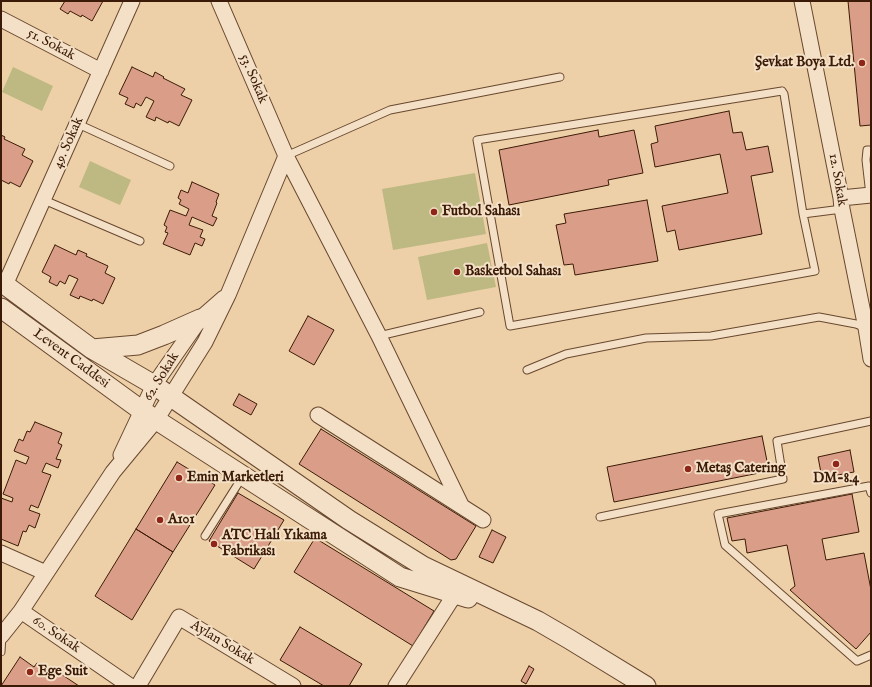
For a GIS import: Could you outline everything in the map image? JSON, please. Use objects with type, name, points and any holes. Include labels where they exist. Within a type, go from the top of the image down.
[{"type":"street","name":"49. Sokak","points":[[3,283],[44,200],[132,1]]},
{"type":"street","name":"53. Sokak","points":[[219,1],[286,156],[379,336],[461,505]]},
{"type":"street","name":"12. Sokak","points":[[802,1],[871,359]]},
{"type":"street","name":"51. Sokak","points":[[1,19],[101,71]]},
{"type":"street","name":"62. Sokak","points":[[2,636],[21,611],[149,415],[171,398],[205,342],[228,295],[286,156]]},
{"type":"street","points":[[842,203],[871,195]]},
{"type":"street","points":[[3,283],[92,349],[154,385],[349,520],[424,566],[538,621],[646,686]]},
{"type":"street","name":"62. Sokak","points":[[149,415],[154,385],[200,319],[228,295]]},
{"type":"street","name":"Levent Caddesi","points":[[1,308],[149,415],[400,577],[538,621]]},
{"type":"street","points":[[92,349],[138,344],[164,335],[200,319]]},
{"type":"street","points":[[318,416],[483,520]]},
{"type":"street","points":[[1,553],[46,573]]},
{"type":"street","points":[[396,686],[455,594]]},
{"type":"street","name":"60. Sokak","points":[[21,611],[130,686]]},
{"type":"street","name":"Aylan Sokak","points":[[138,686],[179,617],[293,686]]},
{"type":"lane","points":[[286,156],[390,110],[560,77]]},
{"type":"lane","points":[[782,91],[784,94],[803,214],[815,270],[510,326],[477,140],[782,91]]},
{"type":"lane","points":[[78,124],[170,166]]},
{"type":"lane","points":[[871,150],[867,150],[866,160],[871,195]]},
{"type":"lane","points":[[44,200],[140,241]]},
{"type":"lane","points":[[803,214],[842,203]]},
{"type":"lane","points":[[379,336],[480,312]]},
{"type":"lane","points":[[527,370],[566,354],[646,338],[711,336],[819,317],[856,324],[866,328]]},
{"type":"lane","points":[[600,517],[783,479],[777,441],[871,421]]},
{"type":"lane","points":[[205,536],[243,476]]},
{"type":"lane","points":[[871,492],[869,486],[718,514],[725,545],[857,661],[871,655]]},
{"type":"lane","points":[[1,652],[2,636]]},
{"type":"shaded area","points":[[13,67],[53,86],[42,111],[2,92]]},
{"type":"shaded area","points":[[90,161],[131,180],[120,205],[79,187]]},
{"type":"shaded area","name":"Futbol Sahası","points":[[475,173],[486,234],[393,250],[382,189]]},
{"type":"shaded area","name":"Basketbol Sahası","points":[[487,243],[496,287],[427,300],[418,257]]},
{"type":"building","points":[[65,1],[103,1],[92,21],[82,15],[81,17],[70,11],[68,14],[60,9]]},
{"type":"building","name":"Şevkat Boya Ltd.","points":[[848,1],[871,1],[871,125],[860,126]]},
{"type":"building","points":[[132,67],[153,77],[155,72],[164,77],[163,78],[185,89],[181,95],[192,100],[179,126],[169,121],[168,123],[156,117],[155,121],[146,117],[154,101],[146,97],[141,106],[136,103],[134,108],[125,104],[128,98],[119,94]]},
{"type":"building","points":[[729,111],[733,133],[742,132],[746,150],[768,146],[773,172],[751,176],[762,234],[679,250],[675,230],[667,232],[662,206],[728,193],[720,154],[655,167],[651,144],[658,142],[655,126]]},
{"type":"building","points":[[598,130],[599,137],[634,130],[643,173],[608,180],[609,185],[509,205],[499,150]]},
{"type":"building","points":[[1,135],[5,137],[4,139],[25,149],[22,155],[33,161],[20,187],[10,182],[9,184],[1,180]]},
{"type":"building","points":[[192,182],[219,194],[212,216],[217,218],[213,226],[192,217],[189,225],[203,230],[200,237],[205,239],[202,246],[195,243],[190,255],[163,244],[168,233],[165,232],[167,227],[164,225],[170,210],[186,216],[189,209],[179,204],[181,200],[178,198],[181,190],[188,193]]},
{"type":"building","points":[[647,200],[658,261],[575,275],[573,264],[564,265],[556,225],[566,223],[564,214]]},
{"type":"building","points":[[55,245],[76,255],[78,250],[87,254],[86,256],[108,266],[105,273],[115,278],[103,304],[93,299],[92,301],[80,296],[79,299],[70,295],[78,279],[69,275],[65,284],[60,281],[57,286],[49,282],[51,277],[42,272]]},
{"type":"building","points":[[308,316],[334,330],[314,365],[289,351]]},
{"type":"building","points":[[239,394],[257,404],[251,415],[233,405]]},
{"type":"building","points":[[35,422],[62,433],[58,443],[62,445],[56,459],[61,460],[58,468],[46,463],[42,472],[51,475],[38,508],[31,505],[29,510],[40,514],[35,528],[29,525],[26,532],[23,531],[18,546],[1,539],[1,498],[12,502],[13,498],[3,494],[16,460],[26,464],[29,457],[14,451],[19,439],[23,441],[27,431],[30,432]]},
{"type":"building","points":[[321,429],[476,526],[456,559],[451,560],[299,464]]},
{"type":"building","name":"Metaş Catering","points":[[762,436],[769,471],[614,502],[607,467]]},
{"type":"building","name":"DM-8.4","points":[[850,450],[854,472],[822,478],[818,457]]},
{"type":"building","points":[[177,462],[215,485],[173,552],[136,529]]},
{"type":"building","points":[[238,493],[284,520],[254,569],[209,541]]},
{"type":"building","points":[[852,494],[859,532],[822,539],[826,560],[864,553],[871,590],[871,632],[856,649],[790,590],[795,586],[787,545],[747,553],[745,539],[732,541],[727,518]]},
{"type":"building","points":[[136,529],[173,552],[132,620],[95,596]]},
{"type":"building","points":[[492,530],[506,537],[493,563],[479,557]]},
{"type":"building","points":[[315,538],[434,611],[413,646],[294,572]]},
{"type":"building","points":[[300,627],[362,664],[349,686],[324,686],[280,660]]},
{"type":"building","name":"Ege Suit","points":[[20,657],[34,667],[37,663],[53,673],[55,670],[79,686],[1,686]]},
{"type":"building","points":[[529,666],[534,669],[526,684],[521,681]]},
{"type":"place","name":"Şevkat Boya Ltd.","points":[[862,63]]},
{"type":"place","name":"Futbol Sahası","points":[[434,212]]},
{"type":"place","name":"Basketbol Sahası","points":[[457,272]]},
{"type":"place","name":"DM-8.4","points":[[836,464]]},
{"type":"place","name":"Metaş Catering","points":[[688,469]]},
{"type":"place","name":"Emin Marketleri","points":[[179,478]]},
{"type":"place","name":"A101","points":[[160,520]]},
{"type":"place","name":"ATC Halı Yıkama Fabrikası","points":[[214,544]]},
{"type":"place","name":"Ege Suit","points":[[30,672]]}]
